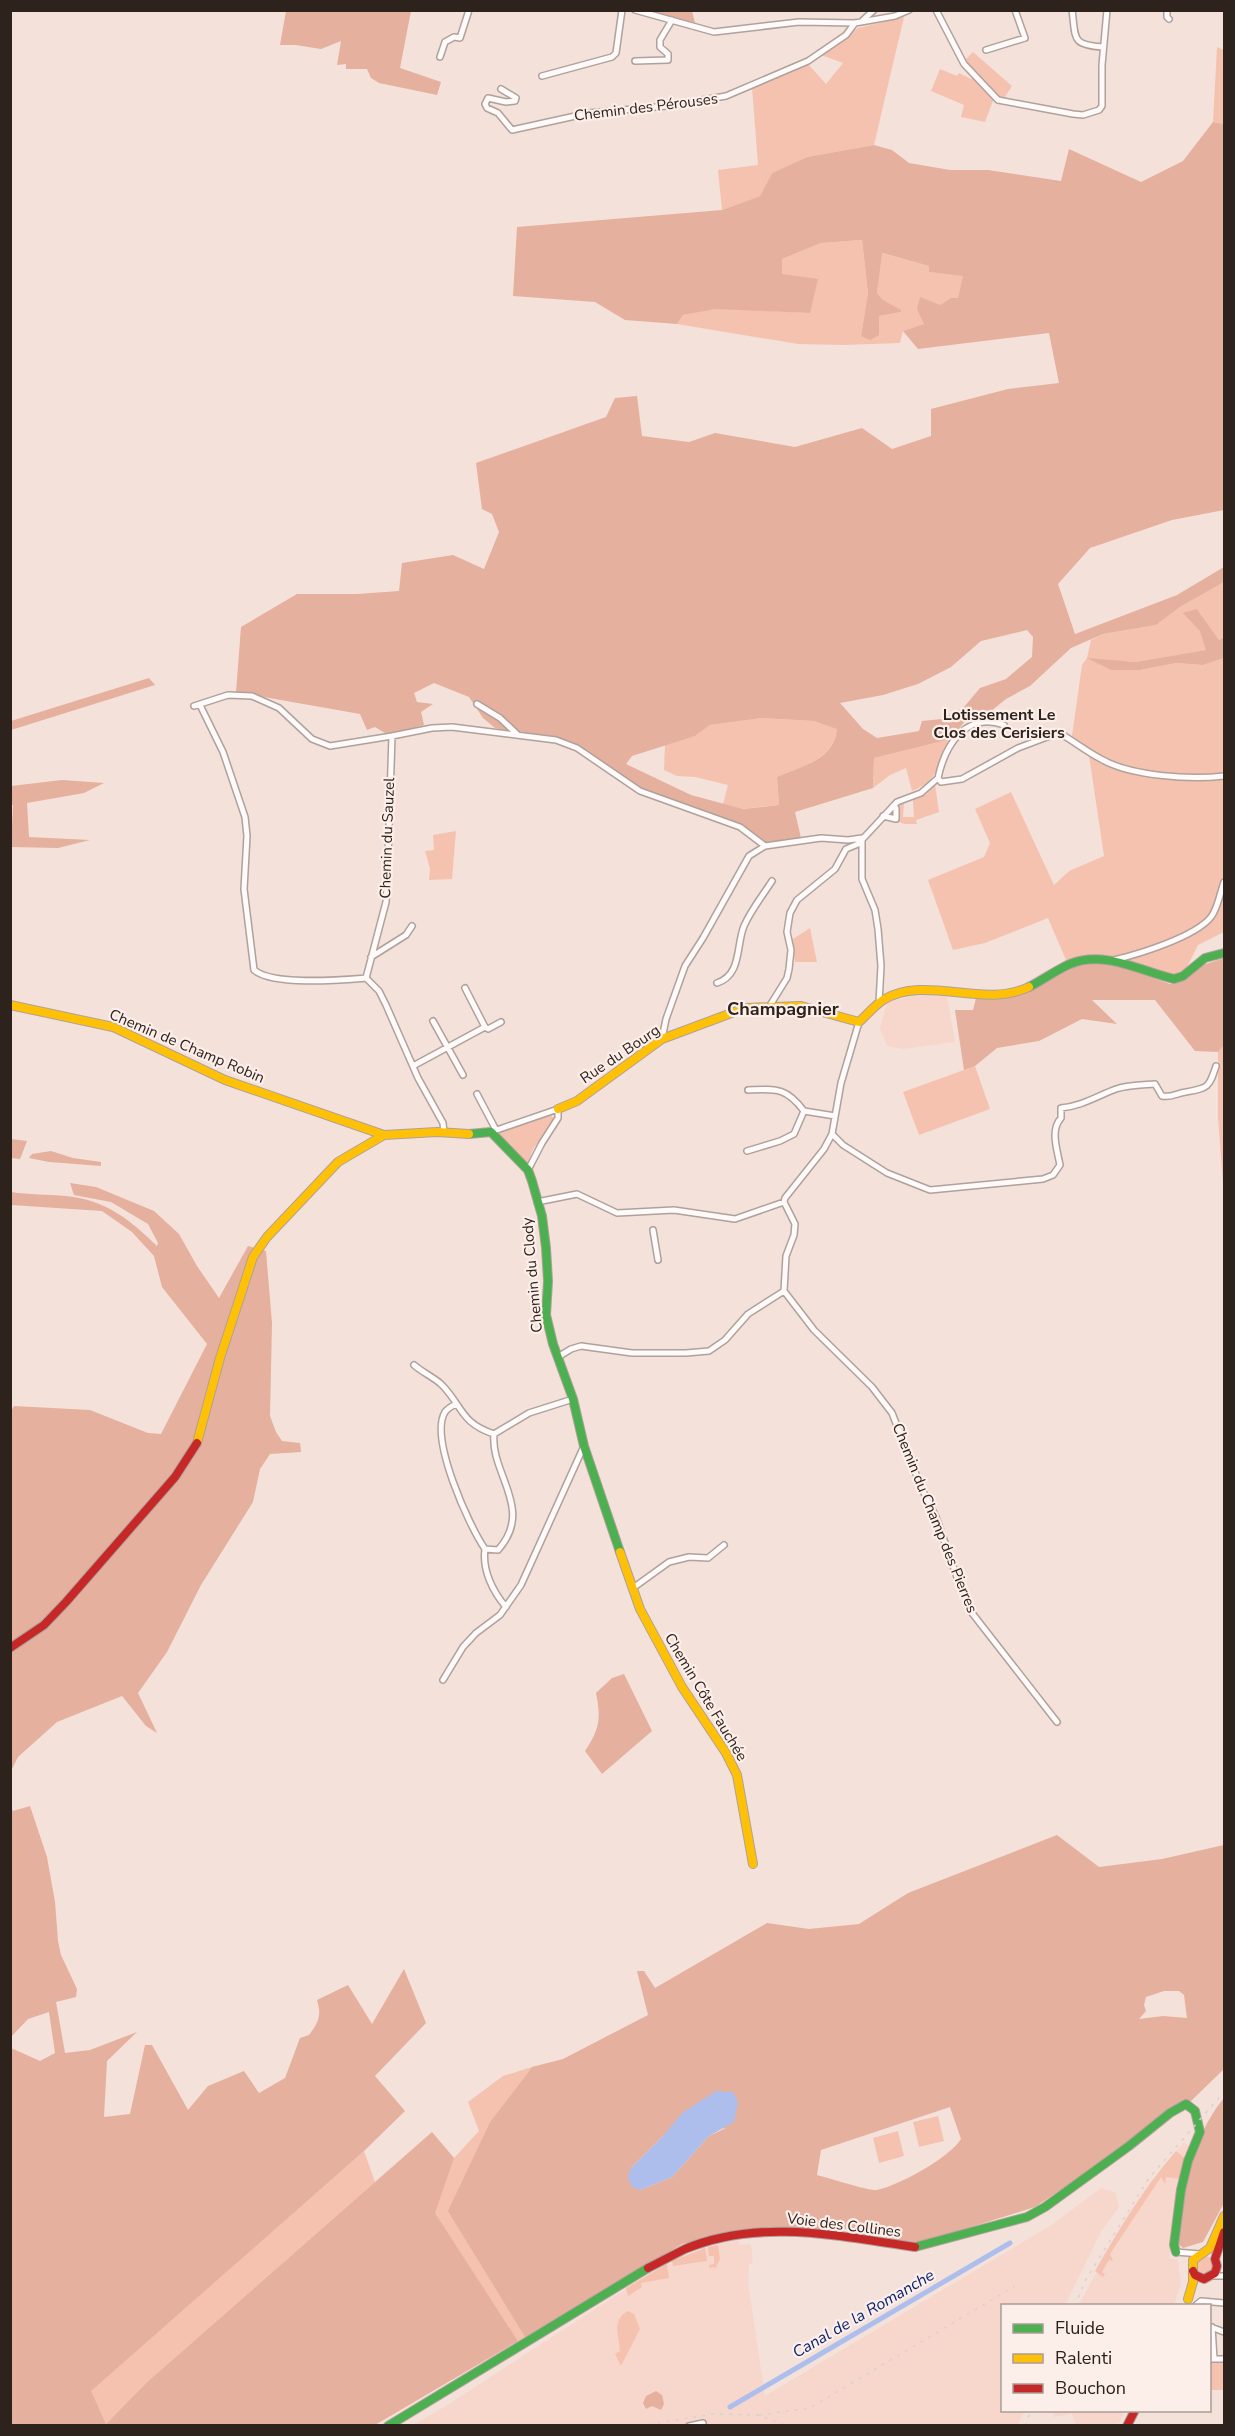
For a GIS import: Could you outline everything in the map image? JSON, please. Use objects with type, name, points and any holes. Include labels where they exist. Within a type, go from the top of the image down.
[{"type":"street","points":[[440,57],[445,42],[454,37],[459,38],[469,10]]},
{"type":"street","points":[[542,76],[612,57],[616,53],[622,10]]},
{"type":"street","points":[[635,10],[714,32],[799,22],[855,23],[895,16],[909,10]]},
{"type":"street","points":[[862,21],[874,10]]},
{"type":"street","points":[[936,10],[964,64],[986,90],[1004,102],[1076,114],[1099,111],[1102,106],[1103,47],[1107,10]]},
{"type":"street","points":[[986,50],[1025,38],[1015,10]]},
{"type":"street","points":[[1072,10],[1077,40],[1082,45],[1103,47]]},
{"type":"street","points":[[1167,10],[1169,19]]},
{"type":"street","points":[[635,62],[668,60],[668,54],[660,47],[660,40],[672,20]]},
{"type":"street","name":"Chemin des Pérouses","points":[[501,89],[513,95],[516,98],[515,101],[511,103],[488,98],[485,104],[487,108],[498,113],[512,130],[589,113],[667,106],[726,96],[808,61],[846,35],[855,23]]},
{"type":"street","points":[[444,1133],[443,1123],[413,1066],[379,991],[366,978],[308,981],[262,976],[254,970],[244,889],[247,836],[245,817],[223,752],[197,706],[228,695],[252,696],[279,708],[312,738],[330,746],[432,728],[452,728],[566,743],[577,748],[633,788],[740,827],[765,846]]},
{"type":"street","points":[[477,704],[500,718],[519,736]]},
{"type":"street","points":[[662,1039],[666,1019],[684,966],[703,938],[747,859],[765,846],[821,838],[858,844],[897,802],[921,793],[938,778],[949,749],[965,728],[973,723],[994,722],[1004,725]]},
{"type":"street","points":[[938,778],[941,782],[962,779],[1018,747],[1055,734],[1061,734],[1101,759],[1124,769],[1192,777],[1224,776]]},
{"type":"street","name":"Chemin du Sauzel","points":[[366,978],[386,902],[392,736]]},
{"type":"street","points":[[883,816],[896,819],[896,808],[893,806]]},
{"type":"street","points":[[862,838],[862,879],[875,910],[878,929],[881,966],[879,1003]]},
{"type":"street","points":[[769,1007],[787,978],[791,950],[787,932],[790,914],[797,900],[835,869],[848,844]]},
{"type":"street","points":[[717,983],[726,980],[733,970],[740,953],[744,927],[772,881]]},
{"type":"street","points":[[1113,960],[1168,944],[1209,919],[1214,912],[1224,882]]},
{"type":"street","points":[[371,957],[406,935],[412,926]]},
{"type":"street","points":[[558,1357],[580,1346],[632,1353],[709,1351],[725,1340],[748,1314],[784,1291],[786,1256],[794,1235],[795,1224],[784,1202],[785,1198],[824,1149],[832,1134],[842,1083],[859,1022],[888,997],[921,992],[1008,995],[1025,989],[1074,962],[1091,959],[1113,960],[1174,979],[1183,976],[1205,958],[1224,953]]},
{"type":"street","points":[[465,988],[485,1027]]},
{"type":"street","name":"Chemin de Champ Robin","points":[[10,1005],[113,1027],[225,1080],[384,1135]]},
{"type":"street","name":"Rue du Bourg","points":[[558,1109],[571,1104],[662,1039],[745,1008],[801,1006],[859,1022]]},
{"type":"street","points":[[433,1021],[463,1075]]},
{"type":"street","points":[[413,1066],[485,1027],[488,1029],[501,1023]]},
{"type":"street","points":[[832,1134],[843,1145],[887,1173],[935,1191],[1042,1179],[1053,1175],[1060,1165],[1055,1124],[1061,1118],[1061,1108],[1076,1107],[1119,1088],[1136,1086],[1155,1084],[1162,1096],[1168,1097],[1186,1092],[1198,1092],[1211,1082],[1216,1066]]},
{"type":"street","points":[[748,1090],[783,1090],[804,1110],[835,1116]]},
{"type":"street","points":[[10,1648],[44,1625],[176,1477],[200,1437],[218,1366],[258,1248],[338,1162],[384,1135],[471,1134],[493,1131],[558,1109],[558,1118],[528,1170],[493,1131],[477,1094]]},
{"type":"street","points":[[747,1151],[780,1141],[794,1134],[804,1110]]},
{"type":"street","name":"Chemin du Clody","points":[[528,1170],[542,1216],[547,1264],[546,1315],[573,1399],[584,1446]]},
{"type":"street","points":[[537,1202],[577,1194],[617,1213],[674,1210],[735,1219],[784,1202]]},
{"type":"street","points":[[653,1230],[658,1260]]},
{"type":"street","name":"Chemin du Champ des Pierres","points":[[784,1291],[814,1330],[872,1387],[892,1413],[921,1487],[936,1517],[972,1613],[1057,1722]]},
{"type":"street","points":[[414,1365],[440,1383],[467,1419],[484,1431],[494,1434],[529,1413],[573,1399]]},
{"type":"street","points":[[456,1404],[445,1411],[441,1437],[456,1490],[485,1549],[483,1557],[491,1585],[506,1607]]},
{"type":"street","points":[[485,1549],[498,1550],[502,1545],[508,1535],[513,1512],[512,1499],[493,1447],[494,1434]]},
{"type":"street","points":[[443,1680],[463,1647],[476,1633],[500,1615],[521,1585],[584,1446]]},
{"type":"street","name":"Chemin Côte Fauchée","points":[[584,1446],[649,1628],[676,1677],[726,1753],[737,1775],[753,1864]]},
{"type":"street","points":[[633,1588],[669,1562],[689,1557],[708,1558],[724,1545]]},
{"type":"street","name":"Voie des Collines","points":[[388,2426],[645,2270],[686,2249],[722,2238],[762,2231],[800,2231],[915,2247],[1016,2220],[1045,2207],[1170,2113],[1186,2104],[1195,2111],[1201,2128],[1188,2161],[1181,2190],[1174,2245],[1176,2252]]},
{"type":"street","points":[[1187,2302],[1193,2282],[1193,2260],[1213,2242],[1224,2216]]},
{"type":"street","points":[[1213,2276],[1224,2232]]},
{"type":"street","points":[[1176,2252],[1202,2254],[1216,2263],[1224,2275],[1204,2279],[1187,2302]]},
{"type":"street","points":[[1176,2252],[1192,2268],[1195,2275],[1204,2279]]},
{"type":"street","points":[[1197,2304],[1201,2301],[1224,2303]]},
{"type":"street","points":[[1224,2332],[1211,2327],[1212,2359],[1224,2359]]},
{"type":"street","points":[[1127,2426],[1134,2412]]},
{"type":"street","points":[[689,2426],[703,2423]]},
{"type":"shaded area","points":[[286,11],[411,11],[400,68],[441,82],[437,95],[379,83],[371,78],[367,69],[346,69],[346,64],[337,65],[341,41],[321,49],[280,45]]},
{"type":"shaded area","points":[[647,11],[692,11],[695,23]]},
{"type":"shaded area","points":[[904,17],[874,145],[807,157],[772,173],[760,196],[722,210],[718,170],[758,165],[752,87],[808,64],[826,84],[843,63],[821,55],[858,28]]},
{"type":"shaded area","points":[[1217,47],[1224,50],[1224,124],[1213,122]]},
{"type":"shaded area","points":[[973,52],[1012,86],[1003,100],[987,88],[964,61]]},
{"type":"shaded area","points":[[940,69],[957,76],[959,73],[973,78],[994,98],[985,122],[961,117],[964,105],[931,91]]},
{"type":"shaded area","points":[[1213,122],[1224,124],[1224,510],[1172,520],[1090,548],[1058,584],[1075,634],[1177,595],[1224,567],[1224,582],[1180,607],[1156,625],[1103,634],[1071,648],[1030,686],[1006,699],[980,720],[965,721],[951,739],[874,758],[873,788],[795,812],[801,838],[766,845],[744,827],[637,789],[565,742],[495,728],[483,718],[469,697],[434,683],[414,693],[417,702],[433,704],[421,712],[424,725],[390,736],[375,727],[367,730],[360,714],[236,692],[241,627],[297,594],[399,591],[402,563],[453,555],[484,569],[499,532],[492,514],[482,509],[476,463],[606,417],[615,398],[637,396],[642,436],[689,442],[715,433],[795,447],[862,428],[892,449],[931,436],[931,409],[1008,389],[1059,383],[1049,333],[918,349],[903,331],[924,324],[917,309],[920,297],[940,305],[951,298],[958,298],[963,276],[929,272],[929,266],[882,253],[877,293],[901,312],[879,316],[879,335],[870,340],[861,336],[868,293],[862,240],[821,243],[782,259],[782,274],[818,279],[810,313],[715,309],[683,315],[677,324],[625,320],[595,302],[513,296],[517,227],[722,210],[760,196],[772,173],[807,157],[874,145],[892,150],[909,163],[950,170],[988,170],[1061,181],[1069,149],[1141,182],[1183,161]],"holes":[[[1027,630],[1033,637],[1032,657],[1006,679],[980,688],[964,707],[942,719],[922,721],[919,731],[877,738],[863,729],[840,703],[883,695],[918,684],[951,667],[981,641]],[[762,718],[814,721],[837,729],[835,740],[823,755],[777,777],[779,805],[743,809],[691,795],[626,764],[632,756],[695,736],[710,725]]]},
{"type":"shaded area","points":[[862,240],[868,293],[861,336],[879,316],[901,312],[877,293],[881,253],[929,266],[929,272],[964,275],[958,299],[951,298],[940,305],[925,324],[903,331],[900,343],[798,344],[677,324],[683,315],[715,308],[810,313],[782,274],[782,259],[821,243]]},
{"type":"shaded area","points":[[1224,582],[1224,637],[1219,640],[1197,609],[1207,650],[1135,662],[1089,659],[1140,670],[1176,663],[1203,665],[1224,658],[1224,932],[1198,945],[1186,969],[1173,975],[1108,956],[1066,960],[1048,918],[985,943],[953,950],[928,880],[984,857],[990,843],[975,809],[1011,792],[1054,885],[1069,871],[1104,856],[1088,749],[1072,736],[1082,665],[1087,658],[1091,640],[1103,634],[1156,625],[1180,607]]},
{"type":"shaded area","points":[[1197,609],[1219,640],[1224,637],[1224,658],[1203,665],[1176,663],[1140,670],[1111,670],[1087,658],[1135,662],[1206,650],[1200,631],[1183,613]]},
{"type":"shaded area","points":[[149,678],[155,685],[11,730],[11,721]]},
{"type":"shaded area","points":[[762,718],[814,721],[837,728],[835,739],[823,755],[777,777],[779,805],[741,809],[723,804],[728,785],[695,777],[677,776],[664,770],[665,745],[695,736],[710,725]]},
{"type":"shaded area","points":[[951,739],[937,770],[921,787],[912,791],[906,768],[890,775],[873,788],[874,758]]},
{"type":"shaded area","points":[[62,780],[104,783],[84,793],[27,803],[29,837],[90,840],[58,848],[11,847],[13,805],[11,805],[11,786]]},
{"type":"shaded area","points":[[935,785],[939,812],[916,820],[917,824],[904,824],[898,821],[897,806],[904,803],[903,817],[914,817],[913,800],[927,794]]},
{"type":"shaded area","points":[[456,831],[452,879],[429,880],[430,869],[425,851],[434,850],[433,835]]},
{"type":"shaded area","points":[[810,928],[817,962],[795,962],[793,939]]},
{"type":"shaded area","points":[[1224,958],[1224,1045],[1218,1052],[1195,1051],[1155,1000],[1092,1000],[1117,1024],[1082,1019],[1039,1041],[997,1048],[975,1066],[964,1070],[955,1010],[973,1010],[976,998],[1020,988],[1066,960],[1110,963],[1170,984],[1203,965]]},
{"type":"shaded area","points":[[926,993],[947,996],[955,1042],[903,1049],[887,1046],[880,1028],[887,1002]]},
{"type":"shaded area","points":[[1224,1045],[1223,1183],[1218,1117],[1218,1052]]},
{"type":"shaded area","points":[[975,1066],[990,1109],[919,1135],[903,1092]]},
{"type":"shaded area","points":[[551,1114],[555,1121],[533,1149],[527,1165],[496,1132]]},
{"type":"shaded area","points":[[11,1139],[27,1141],[20,1159],[11,1158]]},
{"type":"shaded area","points":[[51,1151],[73,1158],[101,1162],[101,1166],[29,1158],[32,1154]]},
{"type":"shaded area","points":[[70,1183],[96,1187],[154,1211],[179,1234],[219,1298],[248,1246],[266,1251],[272,1323],[270,1416],[282,1441],[300,1443],[301,1452],[270,1454],[260,1469],[253,1502],[201,1585],[167,1652],[138,1693],[157,1733],[146,1726],[122,1696],[57,1722],[18,1757],[11,1771],[10,1413],[14,1406],[90,1410],[148,1433],[161,1434],[207,1344],[162,1287],[154,1256],[132,1232],[102,1211],[11,1205],[11,1192],[80,1198],[116,1212],[137,1227],[157,1246],[158,1243],[148,1224],[111,1202],[74,1195]]},
{"type":"shaded area","points":[[624,1674],[652,1731],[602,1774],[585,1751],[594,1736],[598,1723],[596,1693],[612,1678]]},
{"type":"shaded area","points":[[30,1806],[47,1857],[61,1955],[77,1989],[76,1997],[56,2002],[65,2053],[90,2050],[137,2032],[107,2061],[104,2117],[130,2114],[145,2045],[152,2045],[188,2110],[208,2086],[244,2071],[259,2093],[285,2078],[300,2038],[309,2035],[317,2023],[319,2011],[317,2000],[348,1985],[372,2024],[404,1969],[426,2023],[375,2076],[405,2111],[364,2151],[91,2391],[106,2424],[146,2383],[432,2132],[454,2158],[435,2213],[518,2341],[375,2425],[11,2425],[11,2048],[40,2061],[55,2053],[49,2012],[28,2019],[11,2037],[11,1807],[13,1811]]},
{"type":"shaded area","points":[[1057,1835],[1099,1867],[1162,1859],[1224,1845],[1224,2069],[1191,2101],[1181,2102],[1119,2150],[1035,2207],[917,2244],[854,2229],[765,2230],[682,2244],[525,2337],[448,2211],[490,2122],[532,2067],[563,2059],[648,2015],[637,1971],[644,1971],[655,1988],[767,1923],[809,1929],[859,1924],[908,1893]],"holes":[[[1164,1991],[1179,1991],[1184,1995],[1187,2018],[1163,2016],[1139,2019],[1146,2011],[1144,2005],[1146,1997]],[[950,2107],[961,2139],[946,2154],[923,2170],[898,2183],[877,2190],[817,2175],[821,2150]],[[726,2128],[709,2136],[672,2177],[640,2190],[630,2169],[664,2135]]]},
{"type":"shaded area","points":[[532,2067],[490,2122],[449,2211],[525,2337],[518,2341],[434,2212],[454,2158],[479,2131],[468,2102],[503,2076]]},
{"type":"shaded area","points":[[1224,2098],[1224,2203],[1203,2242],[1183,2248],[1177,2243],[1190,2167],[1203,2131]]},
{"type":"shaded area","points":[[938,2116],[944,2141],[919,2147],[913,2122]]},
{"type":"shaded area","points":[[898,2131],[904,2156],[879,2163],[873,2138]]},
{"type":"shaded area","points":[[1184,2142],[1191,2148],[1169,2258],[1178,2260],[1181,2284],[1174,2304],[1079,2304],[1130,2212],[1149,2184]]},
{"type":"shaded area","points":[[364,2151],[375,2182],[146,2383],[106,2424],[90,2391]]},
{"type":"shaded area","points":[[1176,2151],[1186,2159],[1180,2179],[1166,2177],[1165,2184],[1161,2177],[1110,2254],[1113,2261],[1109,2260],[1102,2272],[1105,2274],[1103,2277],[1095,2271],[1104,2255],[1143,2194]]},
{"type":"shaded area","points":[[1101,2188],[1116,2193],[1119,2207],[1102,2230],[1065,2304],[1001,2304],[1001,2412],[1024,2412],[1018,2425],[411,2426],[657,2269],[709,2247],[738,2240],[740,2245],[751,2244],[753,2263],[749,2264],[748,2282],[765,2396],[1053,2224]]},
{"type":"shaded area","points":[[718,2245],[720,2259],[715,2269],[714,2267],[709,2268],[709,2265],[714,2264],[714,2256],[709,2256],[708,2247]]},
{"type":"shaded area","points":[[705,2248],[707,2261],[673,2266],[672,2261]]},
{"type":"shaded area","points":[[1201,2256],[1209,2256],[1214,2261],[1212,2272],[1201,2274],[1196,2269],[1196,2261]]},
{"type":"shaded area","points":[[667,2264],[669,2278],[641,2283],[642,2287],[628,2296],[626,2288]]},
{"type":"shaded area","points":[[628,2311],[634,2314],[640,2329],[621,2366],[615,2354],[620,2351],[618,2323]]},
{"type":"shaded area","points":[[1211,2360],[1224,2360],[1224,2390],[1211,2390]]},
{"type":"shaded area","points":[[656,2391],[662,2395],[664,2404],[661,2410],[652,2406],[646,2409],[643,2403],[646,2396]]},
{"type":"shaded area","points":[[1054,2412],[1124,2412],[1119,2423],[1107,2426],[1076,2425],[1072,2414],[1053,2417]]},
{"type":"water","points":[[716,2091],[733,2092],[738,2102],[734,2122],[709,2136],[672,2177],[640,2190],[632,2187],[628,2178],[630,2169],[682,2113]]},
{"type":"waterway","name":"Canal de la Romanche","points":[[730,2407],[1010,2243]]},
{"type":"railway","points":[[1076,2304],[1085,2281],[1149,2178],[1224,2092]]},
{"type":"railway","points":[[759,2415],[810,2408],[1015,2286]]},
{"type":"railway","points":[[1025,2426],[1030,2412]]},
{"type":"railway","points":[[640,2426],[712,2414],[759,2415],[787,2426]]},
{"type":"traffic: fast","points":[[1029,987],[1060,969],[1083,960],[1109,960],[1174,979],[1183,976],[1205,958],[1224,953]]},
{"type":"traffic: fast","points":[[469,1134],[491,1132],[528,1170],[532,1181],[542,1216],[546,1248],[548,1281],[546,1315],[553,1344],[573,1399],[584,1446],[620,1552]]},
{"type":"traffic: fast","points":[[915,2247],[1027,2217],[1045,2207],[1170,2113],[1186,2104],[1195,2111],[1200,2132],[1188,2161],[1181,2190],[1174,2245],[1176,2252]]},
{"type":"traffic: fast","points":[[388,2426],[648,2268]]},
{"type":"traffic: slow","points":[[558,1109],[577,1101],[662,1039],[745,1008],[801,1006],[859,1022],[883,1000],[900,993],[936,990],[992,995],[1011,993],[1029,987]]},
{"type":"traffic: slow","points":[[10,1005],[113,1027],[225,1080],[384,1135]]},
{"type":"traffic: slow","points":[[197,1443],[220,1358],[253,1257],[267,1237],[338,1162],[384,1135],[437,1132],[469,1134]]},
{"type":"traffic: slow","points":[[620,1552],[640,1609],[682,1687],[726,1753],[737,1775],[753,1864]]},
{"type":"traffic: slow","points":[[1188,2299],[1193,2282],[1193,2260],[1210,2248],[1224,2216]]},
{"type":"traffic: jam","points":[[10,1648],[44,1625],[66,1602],[175,1477],[197,1443]]},
{"type":"traffic: jam","points":[[648,2268],[685,2249],[742,2234],[799,2232],[915,2247]]},
{"type":"traffic: jam","points":[[1193,2271],[1195,2275],[1204,2279],[1215,2273],[1217,2266],[1215,2259],[1224,2232]]},
{"type":"traffic: jam","points":[[1127,2426],[1134,2412]]},
{"type":"district","name":"Lotissement Le Clos des Cerisiers","points":[[999,723]]},
{"type":"district","name":"Champagnier","points":[[783,1009]]}]
